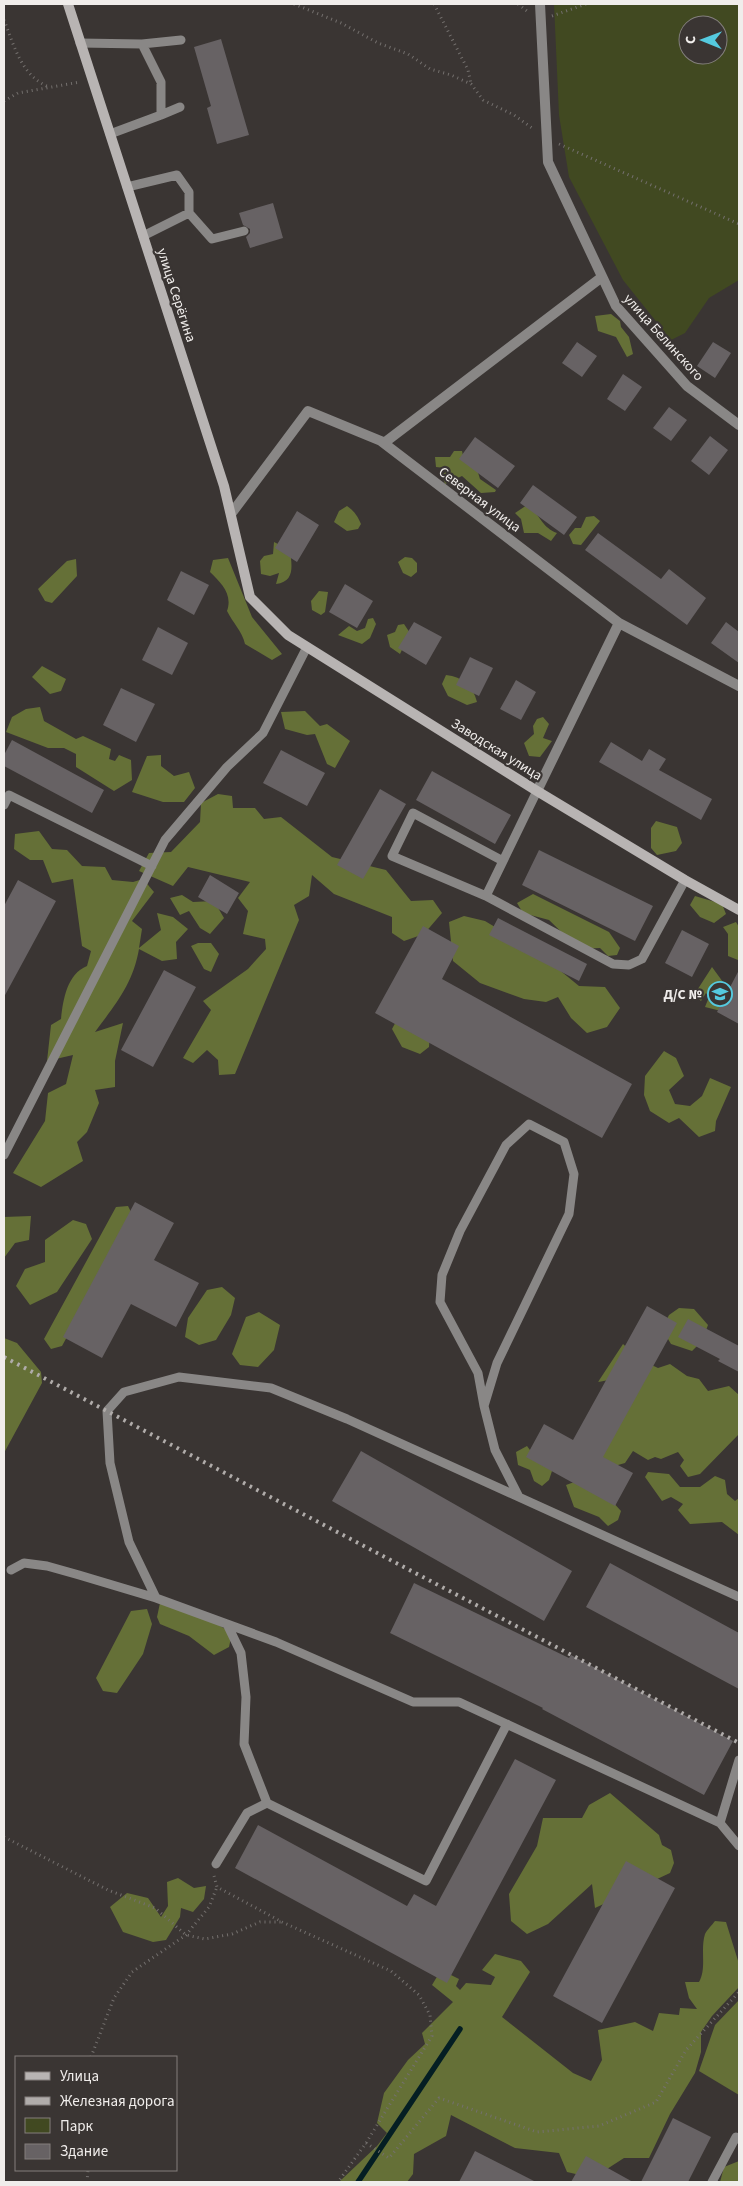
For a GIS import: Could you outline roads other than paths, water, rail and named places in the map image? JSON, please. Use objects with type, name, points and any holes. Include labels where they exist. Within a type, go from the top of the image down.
[{"type":"street","name":"улица Серёгина","points":[[68,4],[224,486],[250,597]]},
{"type":"street","name":"улица Белинского","points":[[540,4],[548,162],[602,277],[616,306],[687,386],[739,425]]},
{"type":"street","points":[[384,443],[602,277]]},
{"type":"street","name":"Северная улица","points":[[231,514],[308,411],[384,443],[619,623],[739,686]]},
{"type":"street","name":"Заводская улица","points":[[250,597],[288,635],[537,791],[684,880],[739,910]]},
{"type":"street","points":[[537,791],[619,623]]},
{"type":"lane","points":[[80,43],[142,44],[181,40]]},
{"type":"lane","points":[[142,44],[161,82],[161,115]]},
{"type":"lane","points":[[110,134],[180,107]]},
{"type":"lane","points":[[127,187],[177,175],[189,192],[189,213],[212,239],[244,231]]},
{"type":"lane","points":[[143,236],[189,213]]},
{"type":"lane","points":[[4,1155],[165,840],[226,768],[263,733],[307,646]]},
{"type":"lane","points":[[486,896],[537,791]]},
{"type":"lane","points":[[4,805],[9,795],[152,866]]},
{"type":"lane","points":[[503,861],[413,813],[392,856],[486,896],[613,964],[629,965],[642,958],[684,880]]},
{"type":"lane","points":[[484,1406],[497,1363],[569,1214],[574,1174],[564,1142],[529,1124],[506,1145],[460,1231],[442,1274],[440,1302],[478,1373],[484,1406],[495,1450],[519,1497]]},
{"type":"lane","points":[[156,1598],[130,1542],[110,1463],[108,1411],[124,1392],[179,1377],[271,1388],[347,1419],[739,1597]]},
{"type":"lane","points":[[11,1570],[24,1563],[47,1566],[156,1598],[276,1642],[413,1702],[459,1702],[720,1823],[739,1846]]},
{"type":"lane","points":[[227,1624],[241,1653],[246,1697],[244,1744],[267,1803],[426,1881],[507,1724]]},
{"type":"lane","points":[[720,1823],[739,1760]]},
{"type":"lane","points":[[216,1864],[247,1813],[267,1803]]},
{"type":"lane","points":[[712,2182],[736,2137],[739,2139]]},
{"type":"waterway","points":[[358,2182],[460,2029]]},
{"type":"railway","points":[[4,1357],[739,1743]]},
{"type":"place","name":"Д/С №","points":[[720,994]]}]
